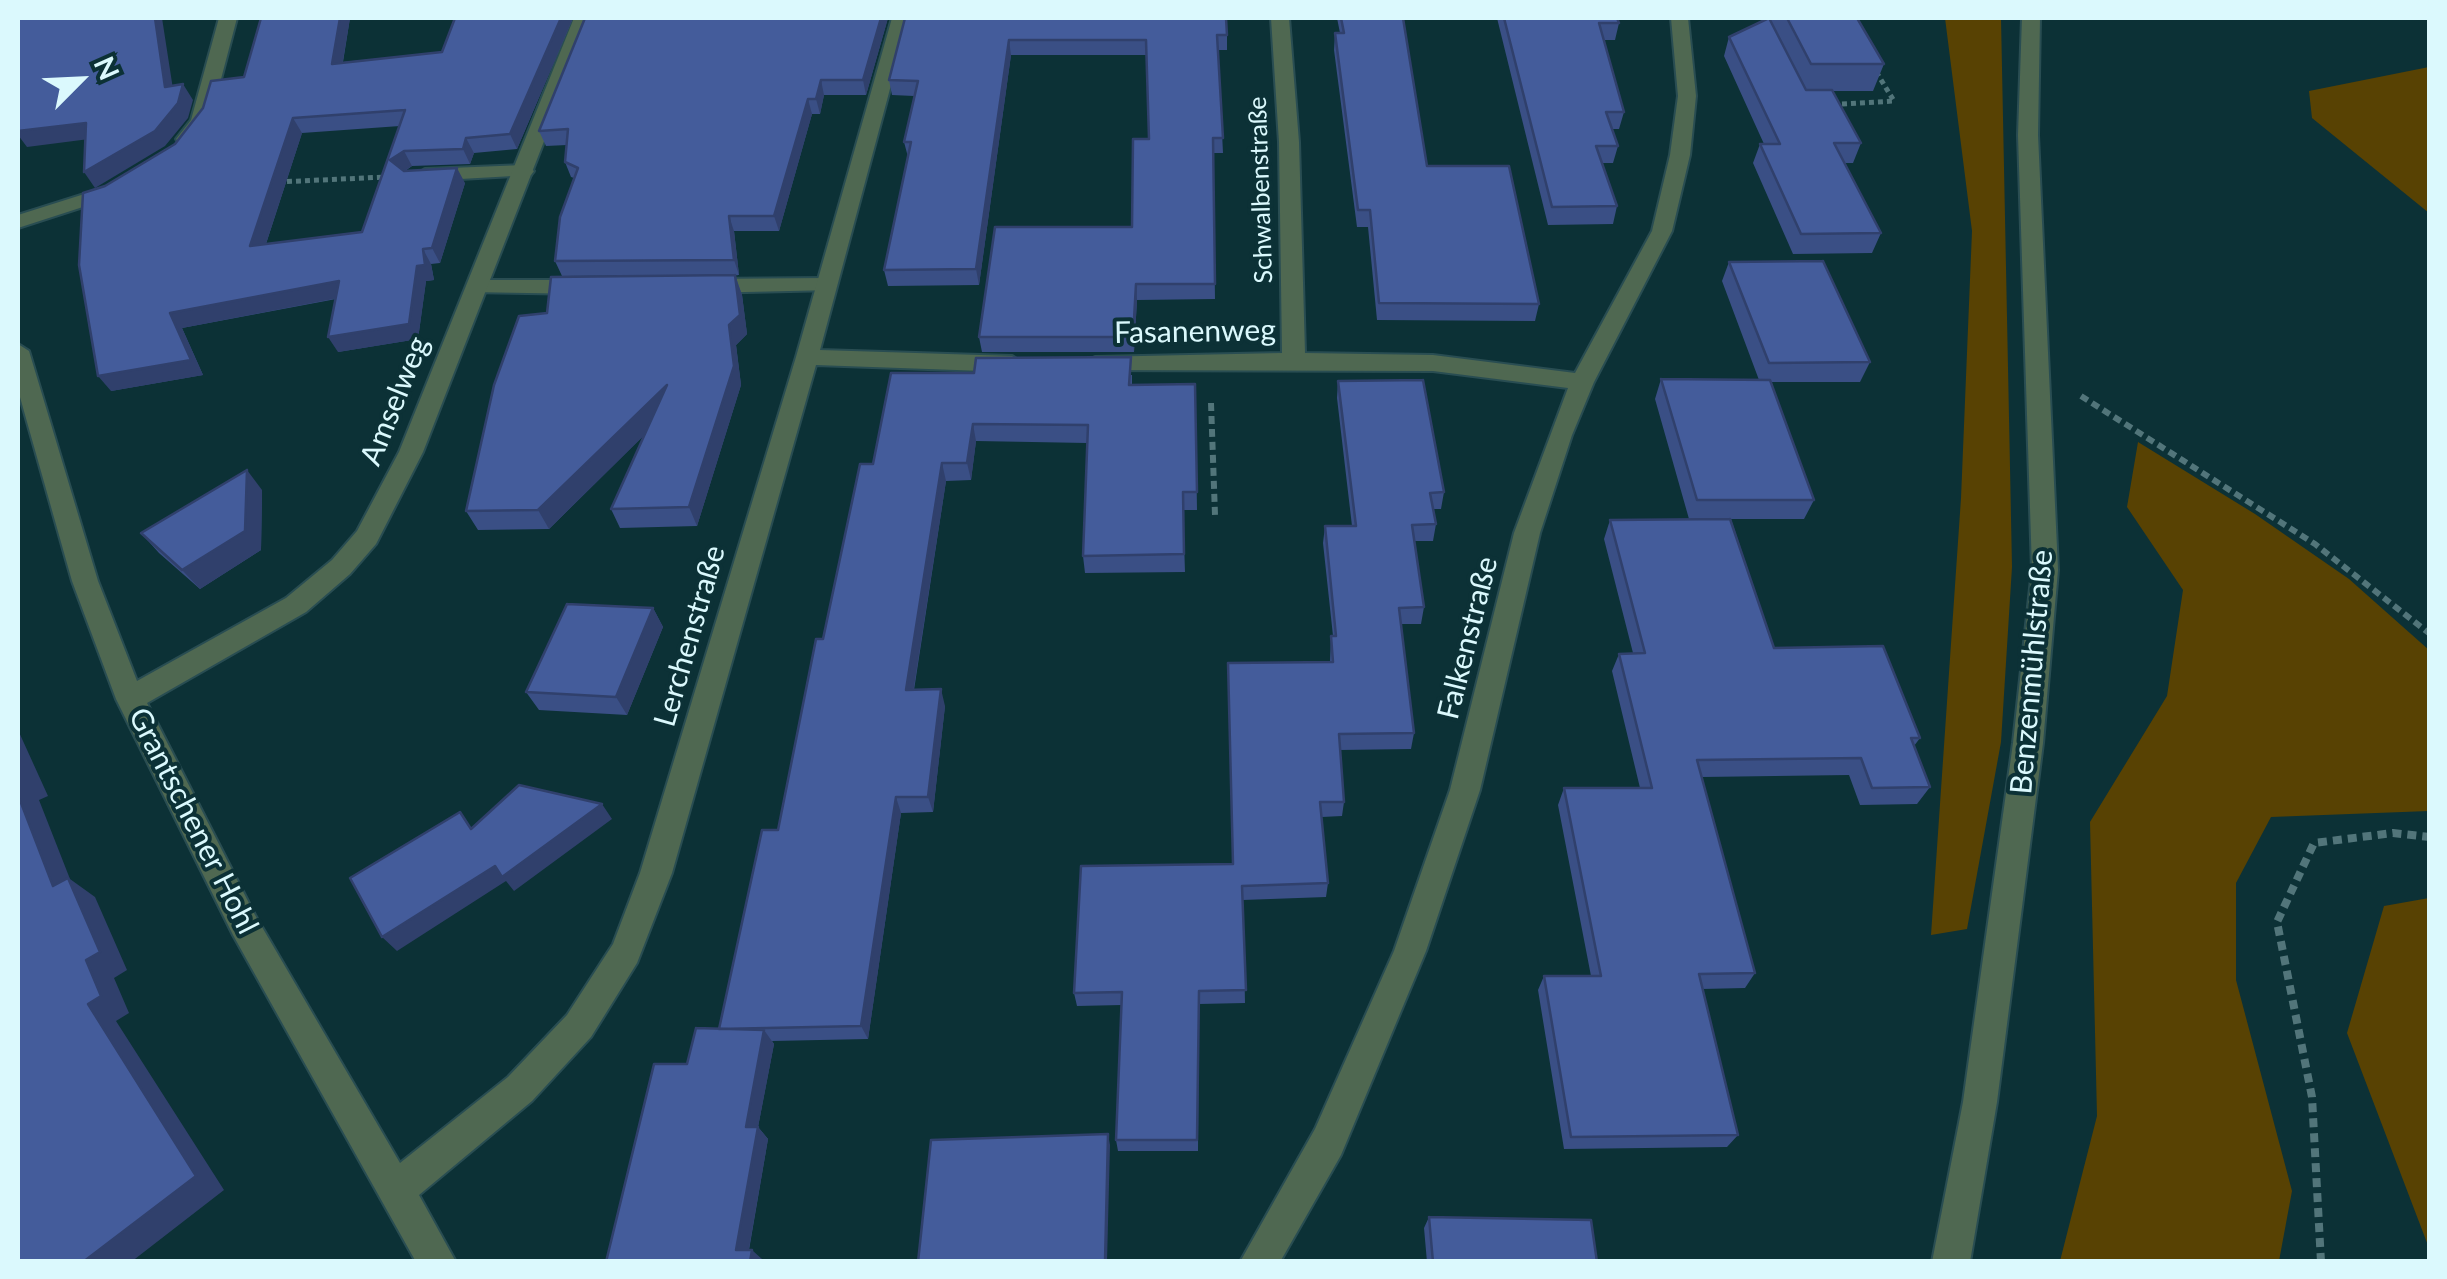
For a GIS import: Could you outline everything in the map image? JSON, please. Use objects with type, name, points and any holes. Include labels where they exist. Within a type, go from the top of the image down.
[{"type":"street","points":[[175,154],[200,120],[228,18]]},
{"type":"street","name":"Amselweg","points":[[130,699],[296,605],[341,567],[367,537],[396,484],[583,18]]},
{"type":"street","name":"Lerchenstraße","points":[[398,1188],[520,1089],[580,1026],[626,952],[656,873],[807,358],[900,18]]},
{"type":"street","name":"Schwalbenstraße","points":[[1280,18],[1289,142],[1294,360]]},
{"type":"street","name":"Falkenstraße","points":[[1259,1262],[1328,1142],[1410,951],[1465,790],[1527,533],[1582,382],[1662,231],[1680,156],[1687,96],[1679,18]]},
{"type":"street","name":"Benzenmühlstraße","points":[[1951,1262],[1980,1102],[2045,570],[2028,135],[2031,18]]},
{"type":"street","points":[[412,176],[524,171]]},
{"type":"street","points":[[18,222],[133,182]]},
{"type":"street","points":[[477,287],[608,286]]},
{"type":"street","points":[[686,286],[826,286]]},
{"type":"street","name":"Grantschener Hohl","points":[[18,351],[85,581],[130,699],[244,925],[437,1262]]},
{"type":"street","points":[[807,358],[1041,365]]},
{"type":"street","name":"Fasanenweg","points":[[1078,365],[1294,360],[1433,363],[1582,382]]},
{"type":"path","points":[[1842,104],[1894,101],[1874,68]]},
{"type":"path","points":[[264,182],[412,176]]},
{"type":"path","points":[[1210,362],[1215,515]]},
{"type":"path","points":[[2038,369],[2315,544],[2430,634]]},
{"type":"path","points":[[2322,1262],[2312,1097],[2277,922],[2314,843],[2393,833],[2430,837]]},
{"type":"shaded area","points":[[1945,18],[2001,18],[2012,567],[2001,742],[1967,929],[1931,935],[1961,498],[1972,231]]},
{"type":"shaded area","points":[[2430,67],[2429,213],[2312,118],[2309,91]]},
{"type":"shaded area","points":[[2138,442],[2255,514],[2349,579],[2429,650],[2429,811],[2271,817],[2236,883],[2236,980],[2292,1191],[2279,1261],[2060,1261],[2097,1116],[2090,822],[2167,696],[2183,590],[2127,507]]},
{"type":"shaded area","points":[[2430,898],[2429,1248],[2347,1033],[2384,906]]},
{"type":"building","points":[[18,18],[155,18],[165,87],[183,84],[178,103],[155,131],[84,172],[86,123],[18,131]]},
{"type":"building","points":[[261,18],[340,18],[332,64],[442,52],[455,18],[561,18],[510,134],[466,138],[463,149],[404,151],[390,160],[404,171],[457,168],[432,248],[423,249],[425,265],[417,266],[409,324],[328,337],[339,281],[170,313],[191,360],[98,376],[79,265],[83,193],[105,186],[175,144],[203,108],[211,81],[244,77]],"holes":[[[405,110],[362,232],[250,246],[293,118]]]},
{"type":"building","points":[[585,18],[881,18],[863,80],[821,80],[816,99],[808,99],[774,216],[729,216],[734,260],[555,261],[560,217],[578,168],[565,162],[568,129],[539,131]]},
{"type":"building","points":[[905,18],[1226,18],[1227,35],[1217,35],[1223,138],[1213,138],[1215,284],[1136,284],[1133,337],[979,337],[995,227],[1132,227],[1133,139],[1149,139],[1146,40],[1009,40],[976,269],[884,270],[911,142],[904,142],[918,81],[889,80]]},
{"type":"building","points":[[1341,18],[1403,18],[1427,166],[1509,166],[1539,304],[1379,303],[1370,210],[1358,210],[1335,33],[1344,33]]},
{"type":"building","points":[[1504,18],[1617,18],[1619,23],[1599,23],[1624,112],[1606,112],[1618,146],[1596,146],[1617,206],[1552,207]]},
{"type":"building","points":[[1769,18],[1806,90],[1832,90],[1861,143],[1834,143],[1881,233],[1801,234],[1760,144],[1780,144],[1729,37]]},
{"type":"building","points":[[1787,18],[1857,18],[1884,64],[1811,64]]},
{"type":"building","points":[[1823,261],[1870,362],[1769,363],[1729,262]]},
{"type":"building","points":[[735,275],[740,315],[729,325],[734,366],[689,507],[611,509],[667,385],[538,510],[466,511],[494,385],[519,316],[547,313],[551,277]]},
{"type":"building","points":[[1131,357],[1129,385],[1195,384],[1197,492],[1183,492],[1184,554],[1083,556],[1088,425],[973,424],[967,463],[942,463],[906,690],[941,689],[928,797],[896,797],[861,1026],[719,1029],[762,830],[778,830],[816,639],[823,639],[860,464],[873,464],[891,373],[974,373],[976,358]]},
{"type":"building","points":[[1661,379],[1770,380],[1814,500],[1697,500]]},
{"type":"building","points":[[1423,380],[1444,492],[1430,493],[1436,524],[1412,525],[1424,607],[1399,608],[1414,733],[1339,734],[1344,802],[1320,802],[1328,883],[1242,886],[1246,990],[1199,991],[1197,1140],[1116,1140],[1122,992],[1074,993],[1081,866],[1233,864],[1228,663],[1333,662],[1331,636],[1336,636],[1325,526],[1356,526],[1338,381]]},
{"type":"building","points":[[247,470],[245,531],[182,570],[141,533]]},
{"type":"building","points":[[1730,519],[1774,648],[1883,646],[1920,738],[1911,738],[1930,787],[1872,788],[1861,758],[1697,760],[1755,973],[1699,974],[1738,1135],[1571,1137],[1544,976],[1601,976],[1564,788],[1652,788],[1619,654],[1645,653],[1610,520]]},
{"type":"building","points":[[567,604],[653,608],[616,697],[526,692]]},
{"type":"building","points":[[519,785],[602,804],[502,877],[495,866],[382,937],[350,878],[460,812],[471,829]]},
{"type":"building","points":[[18,795],[53,886],[68,878],[100,952],[86,960],[101,996],[88,1004],[196,1176],[83,1262],[18,1262]]},
{"type":"building","points":[[696,1028],[764,1030],[746,1127],[758,1127],[736,1250],[752,1250],[750,1262],[606,1262],[654,1064],[687,1064]]},
{"type":"building","points":[[1108,1134],[1105,1262],[918,1262],[931,1140]]},
{"type":"building","points":[[1429,1217],[1591,1220],[1597,1262],[1433,1262]]}]
